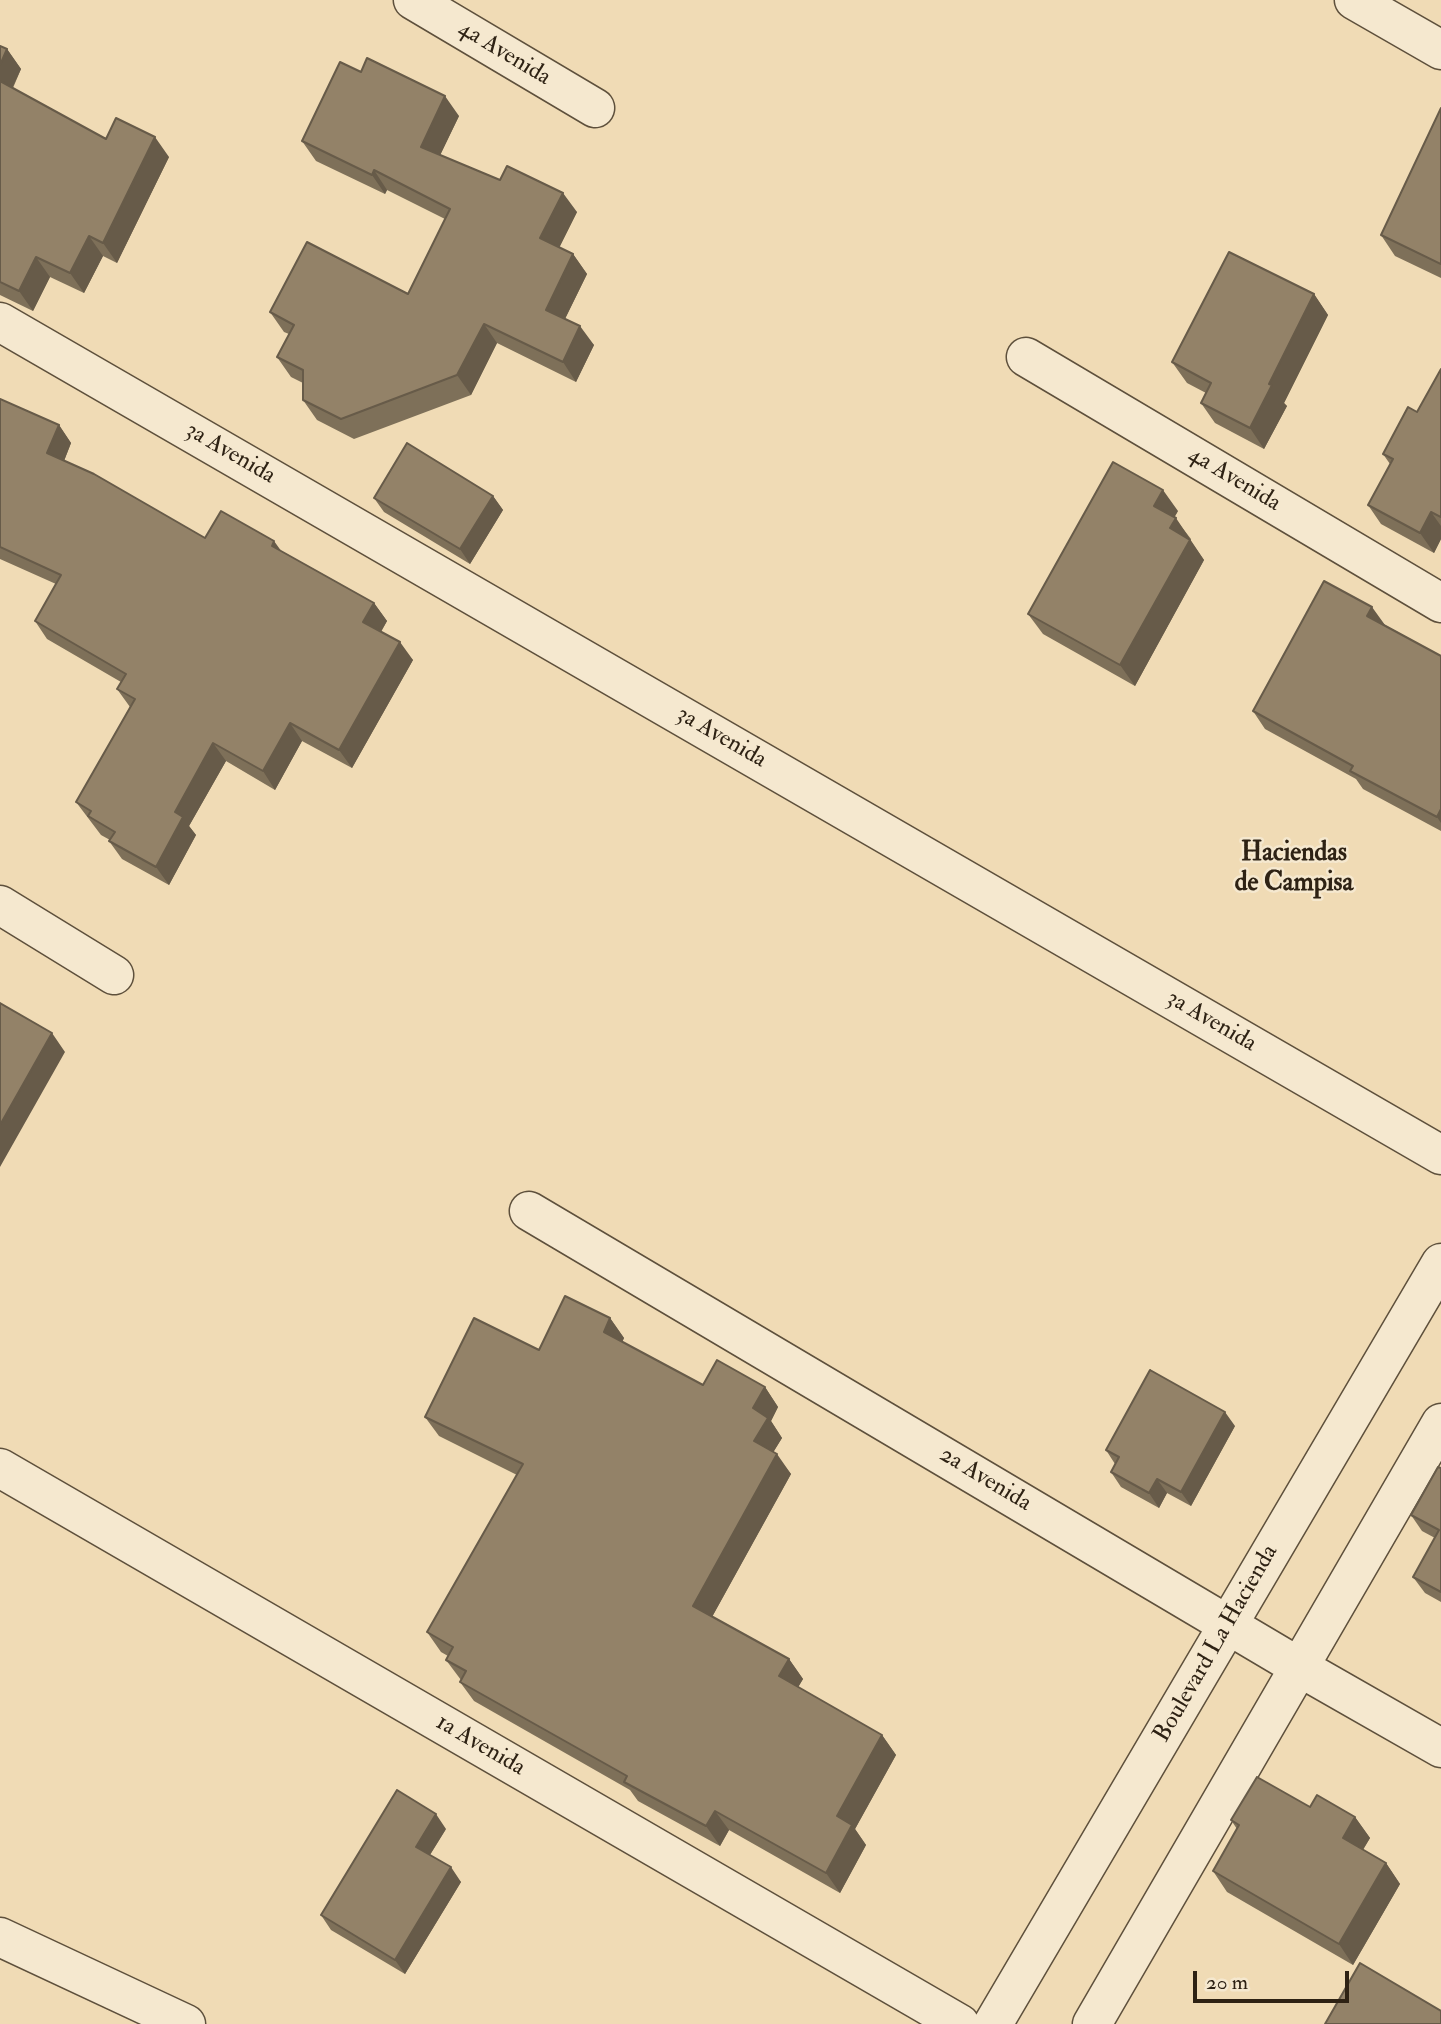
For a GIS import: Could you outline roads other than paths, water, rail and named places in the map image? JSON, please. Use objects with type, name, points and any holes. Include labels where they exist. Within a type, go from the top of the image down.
[{"type":"street","name":"4a Avenida","points":[[413,0],[595,108]]},
{"type":"street","points":[[1354,0],[1441,50]]},
{"type":"street","name":"3a Avenida","points":[[0,321],[1441,1155]]},
{"type":"street","name":"4a Avenida","points":[[1026,357],[1441,603]]},
{"type":"street","points":[[0,905],[114,975]]},
{"type":"street","name":"2a Avenida","points":[[529,1211],[1299,1667],[1441,1748]]},
{"type":"street","name":"Boulevard La Hacienda","points":[[993,2024],[1441,1263]]},
{"type":"street","points":[[1092,2024],[1441,1423]]},
{"type":"street","name":"1a Avenida","points":[[0,1468],[960,2024]]},
{"type":"street","points":[[0,1937],[186,2024]]},
{"type":"district","name":"Haciendas de Campisa","points":[[1294,869]]}]
